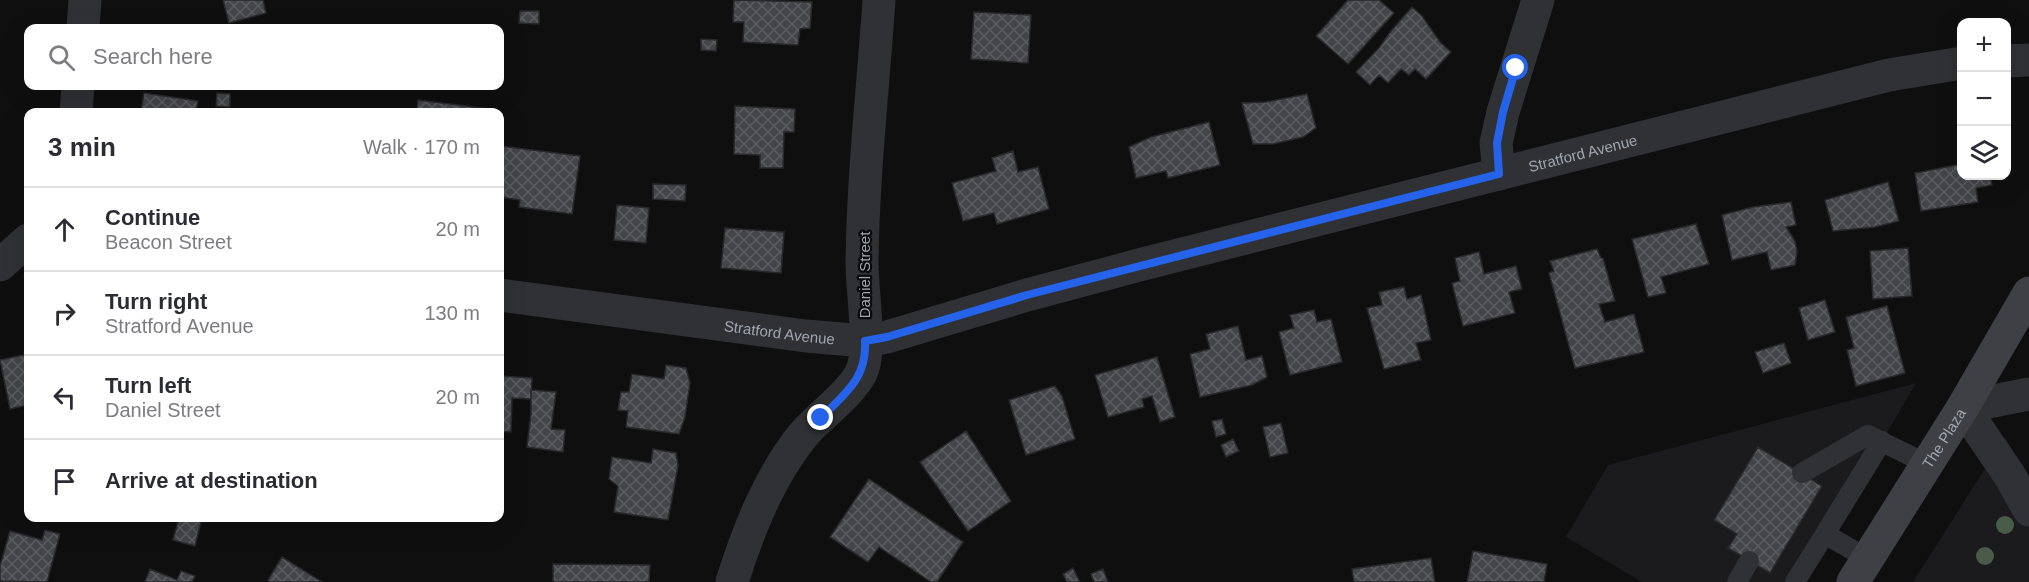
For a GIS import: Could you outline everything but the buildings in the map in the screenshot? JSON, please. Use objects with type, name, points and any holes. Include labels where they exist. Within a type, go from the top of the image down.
[{"type":"main road","name":"The Plaza","points":[[1861,571],[1963,407],[2029,293]]},
{"type":"street","points":[[83,24],[85,0]]},
{"type":"street","name":"Daniel Street","points":[[732,582],[742,549],[774,480],[803,435],[854,384],[862,370],[866,355],[863,253],[879,0]]},
{"type":"street","points":[[1499,174],[1497,143],[1503,112],[1538,0]]},
{"type":"street","points":[[2011,61],[2029,60]]},
{"type":"street","name":"Stratford Avenue","points":[[504,296],[806,336],[865,341],[887,337],[1048,289],[1889,75],[1957,64]]},
{"type":"street","points":[[75,108],[78,90]]},
{"type":"street","points":[[0,265],[24,244]]},
{"type":"street","points":[[2029,394],[1963,407],[2010,476],[2029,510]]},
{"type":"lane","points":[[1802,473],[1868,435],[1927,464]]},
{"type":"lane","points":[[1796,582],[1882,441]]},
{"type":"lane","points":[[1825,534],[1861,571]]},
{"type":"lane","points":[[1737,582],[1749,561]]},
{"type":"shaded area","points":[[1916,383],[1800,582],[1642,582],[1566,537],[1608,465]]},
{"type":"shaded area","points":[[2005,437],[2029,481],[2029,582],[1913,582]]},
{"type":"route","points":[[821,418],[854,384],[862,370],[866,355],[865,341],[887,337],[1027,295],[1499,174],[1497,143],[1516,68]]}]
